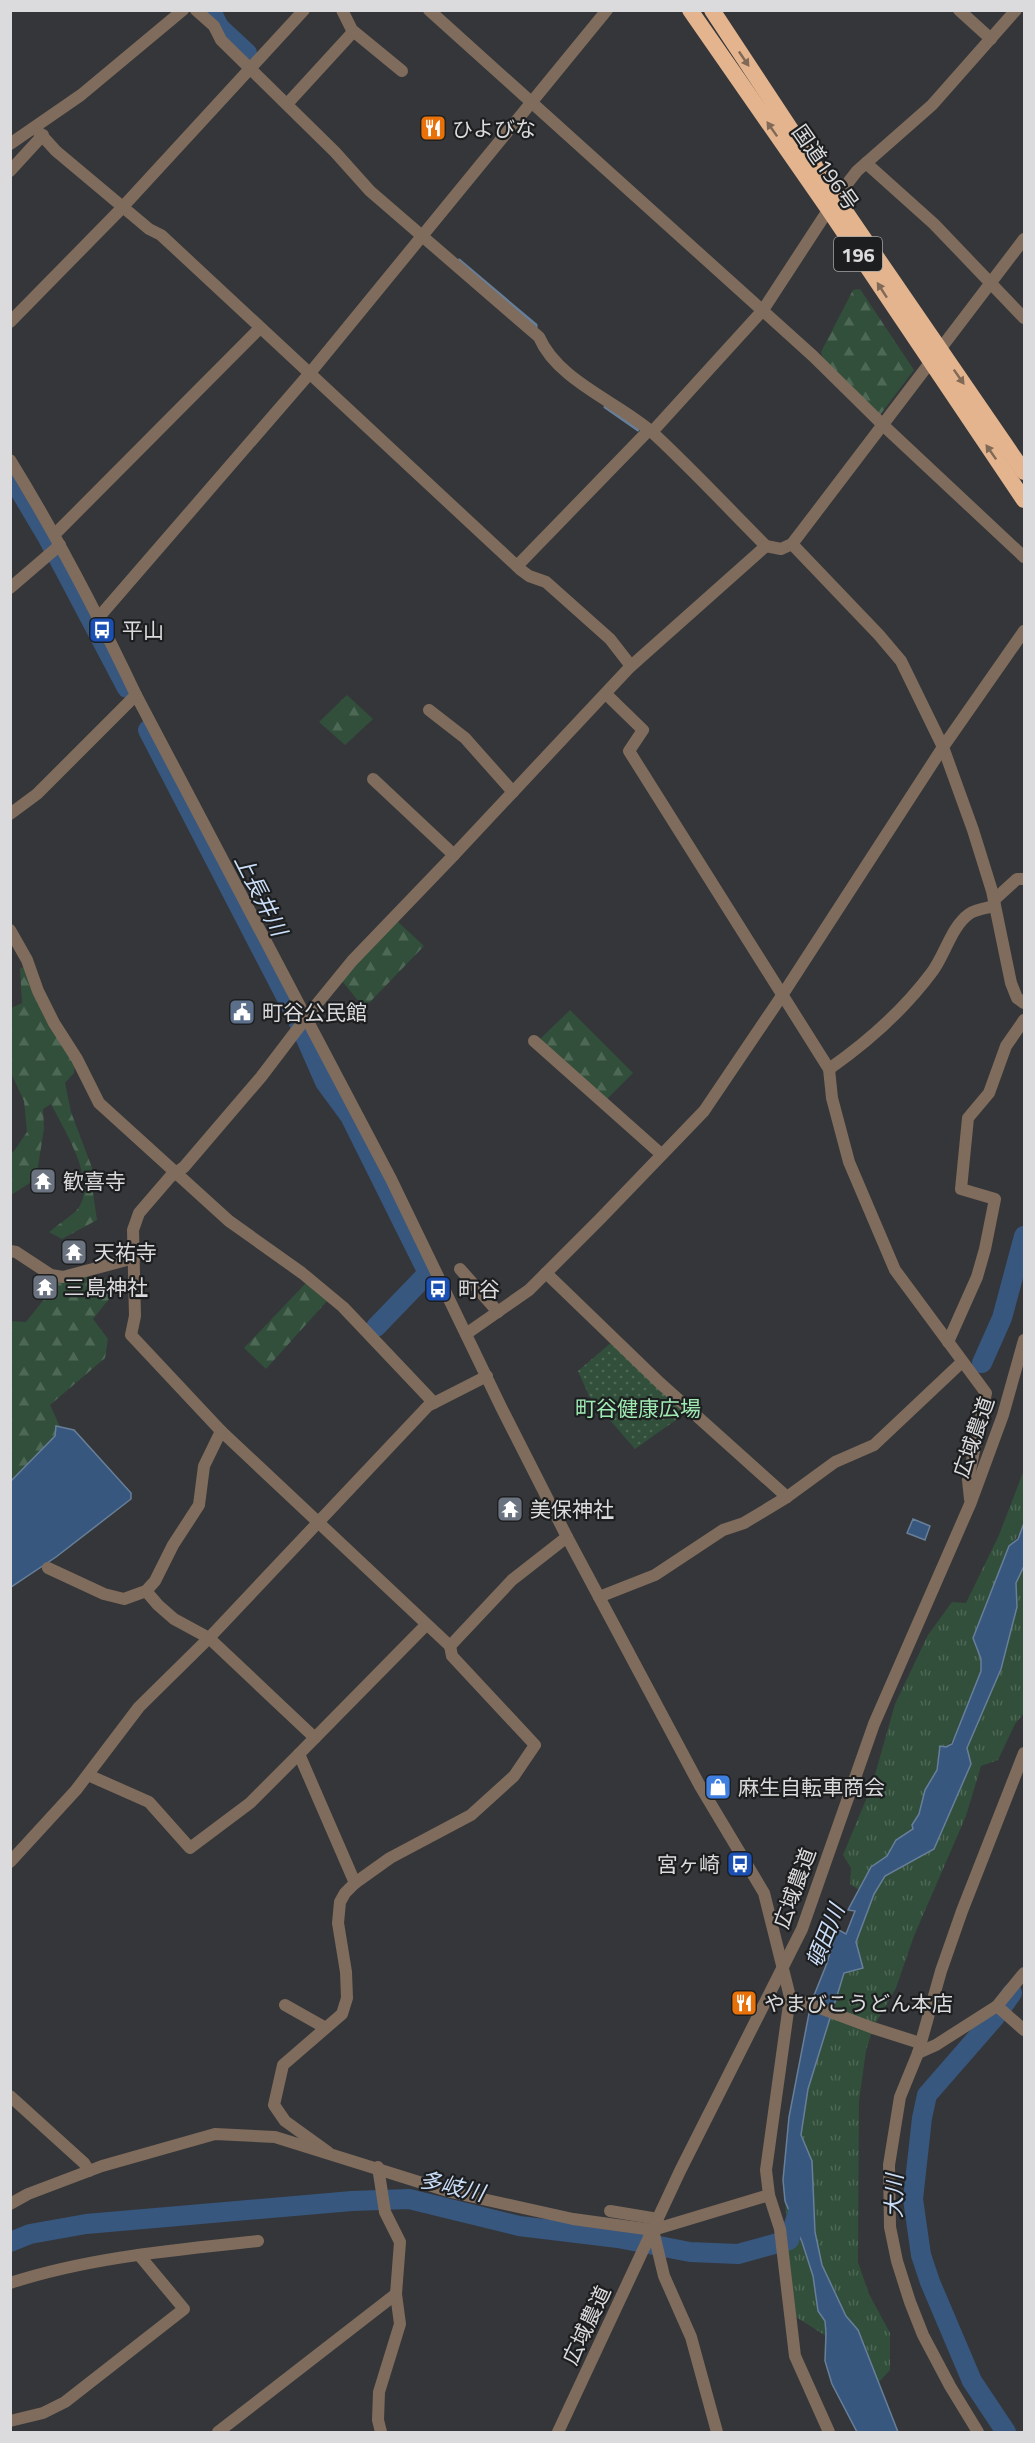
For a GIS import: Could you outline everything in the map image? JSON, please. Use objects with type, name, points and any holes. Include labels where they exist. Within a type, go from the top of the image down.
[{"type":"highway","name":"国道196号","points":[[690,10],[832,204]]},
{"type":"highway","name":"国道196号","points":[[712,10],[832,204],[935,357],[1024,500]]},
{"type":"highway","name":"国道196号","points":[[935,357],[1024,472]]},
{"type":"street","points":[[10,171],[39,131],[183,10]]},
{"type":"street","points":[[196,10],[214,26],[221,40],[348,165],[370,191],[539,337],[544,348],[561,368],[650,431],[766,546],[781,549],[792,544],[1024,239]]},
{"type":"street","points":[[10,322],[122,208],[304,10]]},
{"type":"street","points":[[342,10],[353,32],[402,71]]},
{"type":"street","points":[[429,10],[763,310],[1024,557]]},
{"type":"street","points":[[99,617],[310,373],[607,10]]},
{"type":"street","points":[[959,10],[991,39]]},
{"type":"street","points":[[517,566],[650,431],[763,310],[832,204],[857,171],[932,105],[1016,10]]},
{"type":"street","points":[[287,104],[353,32]]},
{"type":"street","points":[[10,144],[39,131]]},
{"type":"street","points":[[39,131],[56,152],[122,208],[149,229],[161,235],[517,566],[530,576],[546,582],[610,639],[631,666]]},
{"type":"street","points":[[866,164],[934,224],[1024,318]]},
{"type":"street","points":[[10,588],[260,328]]},
{"type":"street","points":[[10,460],[58,540],[99,617],[136,695],[391,1179],[567,1537],[700,1786],[764,1893],[790,1996],[766,2170],[769,2195],[780,2229],[795,2356],[829,2433]]},
{"type":"street","points":[[792,544],[901,661],[943,747],[973,830],[995,903],[1011,983],[1017,998],[1024,1003]]},
{"type":"street","points":[[328,2152],[285,2121],[274,2105],[284,2066],[324,2027],[342,2014],[347,1998],[346,1972],[338,1923],[340,1902],[355,1883],[390,1858],[471,1815],[514,1776],[535,1745],[452,1656],[450,1646],[221,1431],[131,1335],[135,1316],[133,1230],[139,1213],[261,1077],[352,961],[631,666],[766,546]]},
{"type":"street","points":[[466,1334],[529,1290],[704,1111],[783,994],[943,747],[1024,631]]},
{"type":"street","points":[[606,693],[643,730],[629,751],[829,1069],[832,1098],[849,1162],[895,1270],[986,1393],[968,1480],[971,1502]]},
{"type":"street","points":[[10,814],[37,794],[136,695]]},
{"type":"street","points":[[429,710],[465,738],[513,792]]},
{"type":"street","points":[[373,779],[454,855]]},
{"type":"street","points":[[829,1069],[875,1035],[913,997],[939,963],[963,920],[970,914],[995,903],[1017,879],[1024,879]]},
{"type":"street","points":[[10,930],[27,960],[43,1002],[81,1066],[99,1103],[229,1221],[343,1307],[434,1403]]},
{"type":"street","points":[[948,1342],[986,1249],[995,1199],[961,1189],[968,1118],[988,1093],[1006,1046],[1024,1020]]},
{"type":"street","points":[[534,1041],[661,1154]]},
{"type":"street","points":[[10,1251],[16,1252],[51,1275],[63,1277],[134,1258]]},
{"type":"street","points":[[460,1269],[498,1312]]},
{"type":"street","points":[[546,1273],[660,1383],[787,1497]]},
{"type":"street","name":"広域農道","points":[[558,2433],[680,2171],[802,1929],[874,1724],[971,1502],[1003,1415],[1024,1340]]},
{"type":"street","points":[[599,1597],[655,1575],[723,1530],[744,1523],[787,1497],[835,1462],[874,1445],[962,1362]]},
{"type":"street","points":[[10,1862],[88,1775],[139,1707],[209,1638],[428,1406],[487,1376]]},
{"type":"street","points":[[48,1568],[104,1594],[124,1599],[146,1591],[155,1581],[173,1545],[199,1504],[204,1466],[221,1431]]},
{"type":"street","points":[[450,1646],[512,1580],[567,1537]]},
{"type":"street","points":[[146,1591],[174,1619],[209,1638],[315,1738]]},
{"type":"street","points":[[88,1775],[149,1802],[190,1848],[250,1803],[426,1625]]},
{"type":"street","points":[[978,2433],[923,2335],[897,2261],[890,2227],[889,2165],[900,2097],[919,2048],[941,1971],[1024,1753]]},
{"type":"street","points":[[299,1754],[355,1883]]},
{"type":"street","points":[[790,1996],[919,2048],[936,2045],[997,2006],[1024,1973]]},
{"type":"street","points":[[285,2005],[324,2027]]},
{"type":"street","points":[[997,2006],[1024,2030]]},
{"type":"street","points":[[10,2096],[84,2163],[89,2171]]},
{"type":"street","points":[[10,2204],[28,2194],[89,2171],[215,2134],[275,2137],[378,2167],[451,2192],[573,2219],[656,2225],[769,2195]]},
{"type":"street","points":[[378,2167],[384,2212],[400,2242],[396,2294],[400,2324],[379,2392],[378,2420],[381,2433]]},
{"type":"street","points":[[610,2211],[656,2225]]},
{"type":"street","points":[[656,2225],[663,2276],[691,2337],[717,2433]]},
{"type":"street","points":[[10,2283],[39,2274],[139,2255],[258,2241]]},
{"type":"street","points":[[10,2421],[44,2413],[65,2402],[184,2309],[139,2255]]},
{"type":"street","points":[[218,2433],[396,2294]]},
{"type":"green space","points":[[860,289],[914,370],[880,415],[823,359],[821,352],[853,290]]},
{"type":"green space","points":[[347,695],[373,719],[345,745],[319,722]]},
{"type":"green space","points":[[396,920],[424,946],[369,1003],[360,1003],[342,981]]},
{"type":"green space","points":[[31,967],[75,1060],[74,1073],[65,1083],[71,1112],[94,1173],[93,1193],[97,1220],[62,1239],[49,1232],[75,1212],[82,1201],[84,1188],[78,1158],[51,1104],[43,1109],[44,1129],[36,1179],[11,1195],[11,1153],[27,1132],[24,1101],[11,1073],[11,1008],[22,1003],[20,968]]},
{"type":"green space","points":[[570,1010],[633,1073],[605,1101],[538,1041]]},
{"type":"green space","points":[[82,1277],[105,1278],[113,1294],[93,1319],[108,1339],[105,1358],[50,1405],[69,1446],[11,1507],[11,1321],[26,1322],[57,1283]]},
{"type":"green space","points":[[306,1283],[327,1301],[266,1369],[244,1348]]},
{"type":"green space","name":"町谷健康広場","points":[[612,1342],[687,1412],[635,1449],[589,1396],[578,1371]]},
{"type":"green space","points":[[1024,1470],[1025,1511],[1021,1530],[1009,1546],[973,1637],[981,1659],[981,1671],[953,1740],[946,1747],[940,1746],[936,1771],[925,1790],[913,1829],[896,1840],[887,1856],[871,1867],[859,1890],[850,1884],[851,1868],[843,1855],[872,1785],[895,1704],[928,1635],[952,1602],[966,1603],[999,1535]]},
{"type":"green space","points":[[1024,1566],[1024,1713],[1015,1724],[998,1760],[981,1766],[966,1816],[914,1936],[896,1988],[873,2028],[866,2051],[859,2101],[858,2262],[869,2294],[890,2333],[890,2370],[878,2383],[858,2330],[846,2316],[822,2265],[815,2232],[812,2161],[801,2136],[808,2089],[844,1972],[863,1968],[856,1942],[874,1894],[885,1876],[934,1849],[971,1765],[967,1748],[1001,1669],[1017,1607],[1016,1583]]},
{"type":"green space","points":[[785,2197],[813,2276],[818,2311],[825,2321],[826,2336],[796,2317],[788,2250]]},
{"type":"water","points":[[56,1426],[74,1430],[131,1493],[131,1499],[56,1557],[11,1587],[10,1482],[55,1436]]},
{"type":"water","points":[[913,1519],[930,1526],[925,1540],[907,1533]]},
{"type":"water","points":[[1024,1523],[1024,1566],[1016,1583],[1017,1607],[1001,1669],[967,1748],[971,1764],[934,1849],[885,1876],[874,1894],[856,1942],[863,1968],[844,1973],[808,2089],[801,2135],[812,2161],[815,2232],[822,2265],[846,2316],[858,2330],[898,2432],[857,2432],[832,2384],[825,2361],[825,2321],[818,2311],[813,2276],[785,2201],[783,2180],[789,2117],[811,2003],[827,1963],[837,1929],[846,1934],[855,1911],[848,1910],[871,1867],[887,1856],[896,1840],[913,1829],[912,1825],[919,1814],[925,1790],[937,1770],[940,1746],[946,1747],[952,1744],[981,1671],[981,1659],[973,1638],[1009,1546],[1018,1539]]},
{"type":"waterway","points":[[207,10],[213,15],[219,27],[247,53]]},
{"type":"waterway","points":[[459,260],[536,325],[536,329]]},
{"type":"waterway","points":[[605,407],[638,430]]},
{"type":"waterway","name":"上長井川","points":[[10,474],[48,538],[127,688]]},
{"type":"waterway","name":"上長井川","points":[[148,730],[296,1016],[325,1082],[350,1116],[428,1273],[376,1327]]},
{"type":"waterway","points":[[982,1363],[1002,1318],[1024,1236]]},
{"type":"waterway","name":"大川","points":[[1006,2432],[972,2381],[930,2282],[921,2255],[913,2199],[922,2118],[927,2095],[995,2017],[1012,1993]]},
{"type":"waterway","name":"多岐川","points":[[10,2242],[30,2234],[86,2224],[352,2201],[409,2199],[519,2226],[618,2238],[690,2252],[738,2254],[789,2240],[802,2200]]},
{"type":"place","name":"ひよびな","points":[[433,128]]},
{"type":"place","name":"平山","points":[[102,630]]},
{"type":"place","name":"町谷公民館","points":[[242,1012]]},
{"type":"place","name":"歓喜寺","points":[[43,1181]]},
{"type":"place","name":"天祐寺","points":[[74,1252]]},
{"type":"place","name":"三島神社","points":[[45,1287]]},
{"type":"place","name":"町谷","points":[[438,1289]]},
{"type":"place","name":"美保神社","points":[[510,1509]]},
{"type":"place","name":"麻生自転車商会","points":[[718,1787]]},
{"type":"place","name":"宮ヶ崎","points":[[740,1864]]},
{"type":"place","name":"やまびこうどん本店","points":[[744,2003]]},
{"type":"water label","name":"頓田川","points":[[825,1936]]}]
